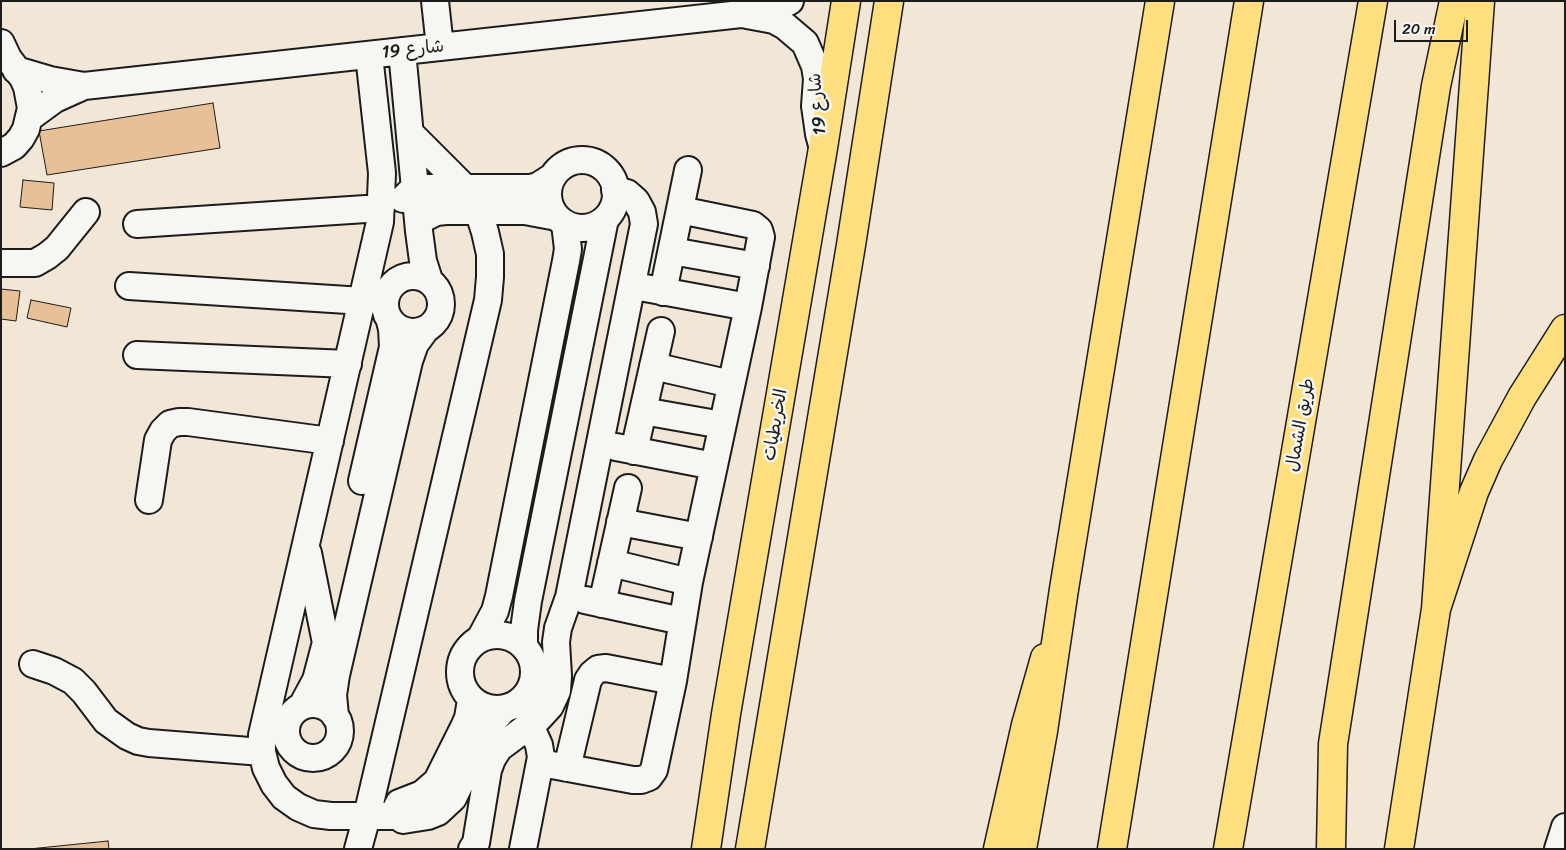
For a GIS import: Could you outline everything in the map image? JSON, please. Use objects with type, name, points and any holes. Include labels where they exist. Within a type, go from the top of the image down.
[{"type":"main road","name":"الخريطيات","points":[[706,849],[726,714],[823,148],[846,1]]},
{"type":"main road","points":[[750,849],[851,245],[889,1]]},
{"type":"main road","points":[[1112,849],[1249,1]]},
{"type":"main road","name":"طريق الشمال","points":[[1228,849],[1373,1]]},
{"type":"main road","points":[[1331,849],[1333,744],[1436,86],[1454,1]]},
{"type":"main road","points":[[1400,849],[1436,609],[1480,1]]},
{"type":"main road","points":[[998,849],[1034,728],[1064,589],[1160,5]]},
{"type":"main road","points":[[1436,609],[1474,492],[1488,460],[1522,397],[1565,329]]},
{"type":"main road","points":[[1022,849],[1034,728]]},
{"type":"street","points":[[435,1],[440,47]]},
{"type":"street","name":"شارع 19","points":[[16,70],[50,80],[84,86],[741,14],[782,5],[790,1]]},
{"type":"street","name":"شارع 19","points":[[741,14],[774,20],[791,30],[805,43],[815,66],[816,120],[823,148]]},
{"type":"street","points":[[1,43],[8,58],[23,78],[30,97],[31,108],[26,129],[21,138],[14,146],[1,153]]},
{"type":"street","points":[[402,51],[414,188],[423,261],[429,280]]},
{"type":"street","points":[[369,55],[382,173],[382,208],[363,301],[262,735],[262,752],[266,768],[274,784],[284,797],[298,807],[314,814],[331,816],[398,816]]},
{"type":"street","name":"شارع 19","points":[[29,118],[55,99],[84,86]]},
{"type":"street","points":[[358,849],[488,300],[490,277],[490,254],[485,232],[472,199],[410,133]]},
{"type":"street","points":[[414,188],[525,211],[561,220],[575,227],[586,228],[596,225],[605,219],[615,201],[615,190],[612,180],[606,171],[588,161],[577,160],[567,163],[558,169],[548,187],[548,198],[551,208],[561,220],[568,248],[500,596],[480,639]]},
{"type":"street","points":[[663,292],[688,170]]},
{"type":"street","points":[[418,221],[436,212],[472,199],[538,186],[552,178]]},
{"type":"street","points":[[377,236],[391,214],[414,188]]},
{"type":"street","points":[[472,849],[476,843],[488,770],[492,758],[499,748],[530,725],[550,706],[557,691],[556,642],[558,628],[569,597],[630,285],[644,224],[642,212],[636,201],[627,193],[615,190]]},
{"type":"street","points":[[137,224],[382,208]]},
{"type":"street","points":[[540,763],[632,780],[641,780],[649,777],[654,770],[673,682],[689,582],[748,307],[761,237],[759,230],[753,225],[680,210]]},
{"type":"street","points":[[1,263],[35,263],[47,256],[58,248],[86,212]]},
{"type":"street","points":[[524,646],[528,601],[605,219]]},
{"type":"street","points":[[672,251],[756,266]]},
{"type":"street","points":[[302,706],[316,680],[326,643],[392,347],[392,329],[384,302],[392,284],[400,278],[410,275],[420,276],[429,280],[436,287],[440,296],[441,306],[439,315],[434,323],[426,329],[415,344],[409,361],[336,675],[333,695],[335,716]]},
{"type":"street","points":[[630,285],[748,307]]},
{"type":"street","points":[[129,286],[363,301]]},
{"type":"street","points":[[390,321],[406,331],[416,332],[426,329]]},
{"type":"street","points":[[634,451],[661,331]]},
{"type":"street","points":[[137,355],[348,364]]},
{"type":"street","points":[[653,366],[731,384]]},
{"type":"street","points":[[643,411],[722,426]]},
{"type":"street","points":[[149,500],[158,440],[162,431],[170,424],[188,422],[330,441]]},
{"type":"street","points":[[600,444],[714,466]]},
{"type":"street","points":[[551,487],[590,495]]},
{"type":"street","points":[[602,604],[628,488]]},
{"type":"street","points":[[620,522],[699,537]]},
{"type":"street","points":[[306,545],[326,643]]},
{"type":"street","points":[[611,563],[689,582]]},
{"type":"street","points":[[569,597],[682,621]]},
{"type":"street","points":[[491,635],[514,639],[524,646],[534,667],[534,678],[530,690],[523,699],[514,706],[502,710],[480,706],[471,700],[464,690],[460,679],[460,667],[463,656],[470,646],[480,639],[491,635]]},
{"type":"street","points":[[33,664],[54,671],[73,682],[84,692],[106,721],[127,736],[138,741],[262,752]]},
{"type":"street","points":[[567,768],[588,680],[598,669],[606,668],[673,682]]},
{"type":"street","points":[[471,700],[468,718],[440,776],[431,788],[422,794],[399,803],[396,809],[398,816],[403,820],[428,816],[446,805],[458,788],[488,726],[502,710]]},
{"type":"street","points":[[320,705],[329,709],[335,716],[339,724],[340,734],[338,743],[324,756],[306,757],[297,753],[291,746],[286,728],[294,712],[302,706],[320,705]]},
{"type":"street","points":[[523,849],[540,763],[539,744],[530,725]]},
{"type":"street","points":[[1558,849],[1565,828]]},
{"type":"building","points":[[213,103],[220,148],[47,175],[39,131]]},
{"type":"building","points":[[23,180],[54,183],[52,210],[20,207]]},
{"type":"building","points":[[1,289],[20,291],[16,321],[1,319]]},
{"type":"building","points":[[31,300],[71,308],[67,327],[27,318]]},
{"type":"building","points":[[108,841],[109,849],[29,849]]}]
